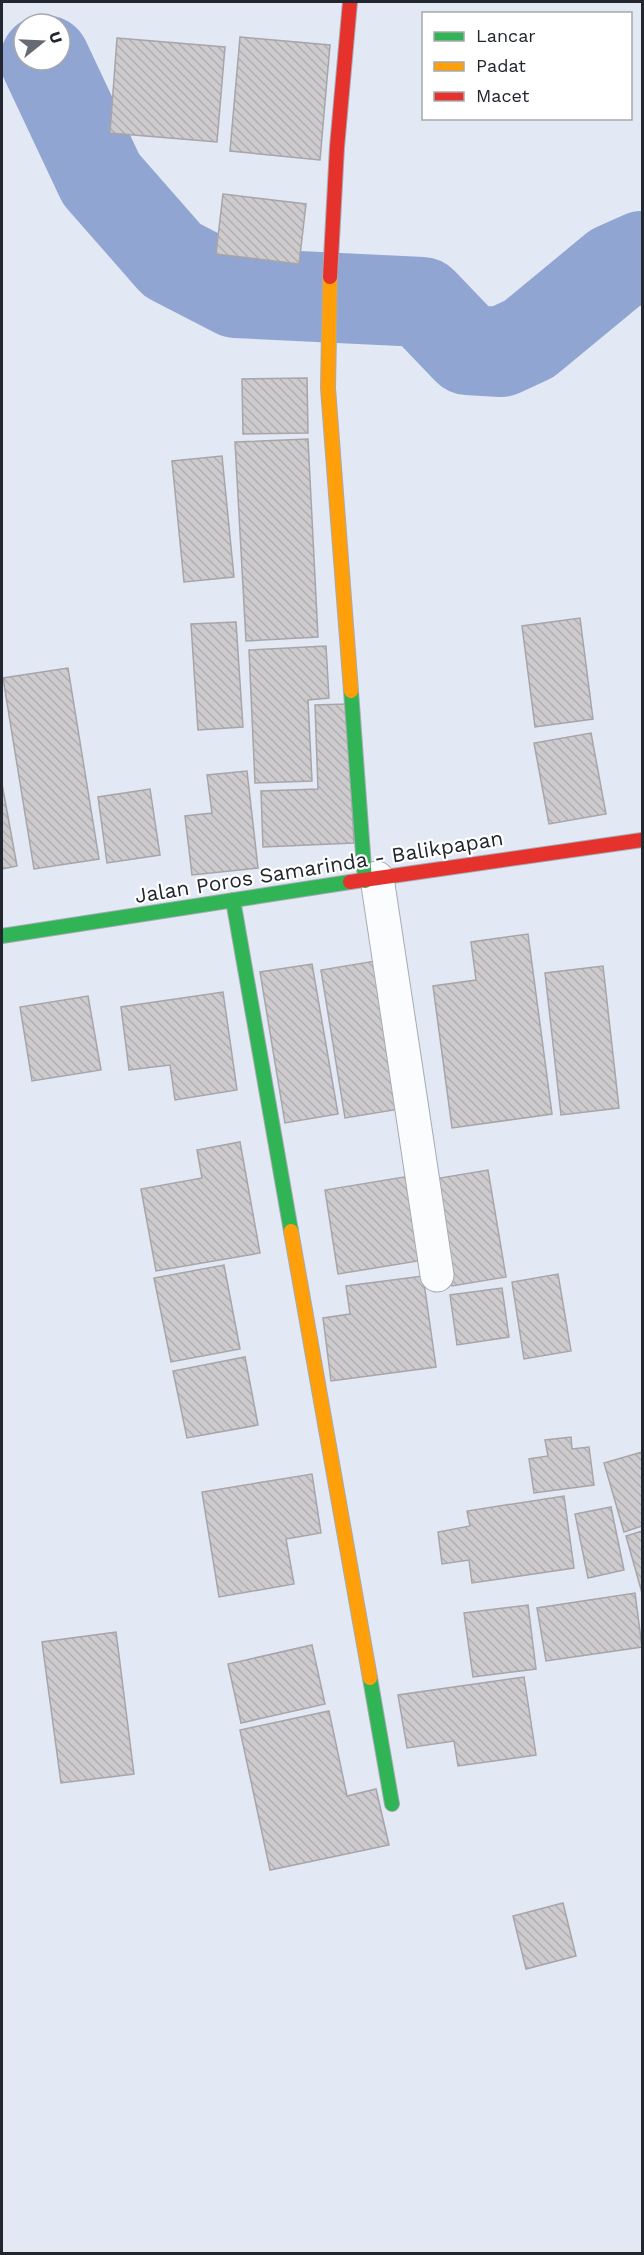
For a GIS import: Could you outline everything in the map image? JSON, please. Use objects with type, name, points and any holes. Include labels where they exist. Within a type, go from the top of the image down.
[{"type":"main road","points":[[350,2],[337,147],[328,305],[328,388],[371,880]]},
{"type":"main road","name":"Jalan Poros Samarinda - Balikpapan","points":[[2,936],[642,840]]},
{"type":"main road","points":[[233,900],[392,1803]]},
{"type":"street","points":[[371,880],[437,1275]]},
{"type":"building","points":[[240,37],[330,45],[320,160],[230,151]]},
{"type":"building","points":[[117,38],[225,47],[217,142],[110,133]]},
{"type":"building","points":[[223,194],[306,204],[299,264],[216,254]]},
{"type":"building","points":[[307,378],[308,433],[243,434],[242,379]]},
{"type":"building","points":[[308,439],[318,637],[246,641],[235,442]]},
{"type":"building","points":[[222,456],[234,577],[184,582],[172,461]]},
{"type":"building","points":[[580,618],[593,719],[535,727],[522,626]]},
{"type":"building","points":[[236,622],[243,727],[198,730],[191,624]]},
{"type":"building","points":[[326,646],[329,698],[308,700],[312,781],[255,783],[249,650]]},
{"type":"building","points":[[68,668],[99,859],[34,869],[3,678]]},
{"type":"building","points":[[347,704],[354,843],[263,847],[261,791],[318,789],[315,705]]},
{"type":"building","points":[[591,733],[606,814],[549,824],[534,743]]},
{"type":"building","points":[[247,771],[258,868],[192,875],[185,816],[212,813],[207,775]]},
{"type":"building","points":[[2,784],[17,866],[2,869]]},
{"type":"building","points":[[150,789],[160,855],[107,863],[98,797]]},
{"type":"building","points":[[528,934],[552,1114],[452,1128],[433,986],[476,980],[471,942]]},
{"type":"building","points":[[381,960],[406,1108],[345,1118],[321,970]]},
{"type":"building","points":[[312,964],[338,1114],[285,1123],[260,972]]},
{"type":"building","points":[[603,966],[619,1108],[561,1115],[545,973]]},
{"type":"building","points":[[223,992],[237,1090],[175,1100],[170,1065],[129,1070],[121,1007]]},
{"type":"building","points":[[88,996],[101,1070],[32,1081],[20,1007]]},
{"type":"building","points":[[240,1142],[260,1253],[156,1271],[141,1189],[202,1178],[197,1150]]},
{"type":"building","points":[[488,1170],[506,1277],[452,1286],[434,1179]]},
{"type":"building","points":[[410,1176],[424,1260],[338,1274],[325,1190]]},
{"type":"building","points":[[224,1265],[240,1349],[171,1362],[154,1278]]},
{"type":"building","points":[[558,1274],[571,1351],[524,1359],[512,1282]]},
{"type":"building","points":[[423,1276],[436,1367],[331,1381],[323,1318],[350,1314],[346,1286]]},
{"type":"building","points":[[502,1288],[509,1337],[457,1345],[450,1295]]},
{"type":"building","points":[[245,1357],[258,1425],[187,1438],[173,1371]]},
{"type":"building","points":[[571,1437],[572,1449],[589,1447],[594,1485],[534,1493],[529,1459],[548,1456],[545,1440]]},
{"type":"building","points":[[642,1452],[642,1526],[624,1532],[604,1463]]},
{"type":"building","points":[[312,1474],[321,1533],[286,1539],[294,1584],[219,1597],[202,1492]]},
{"type":"building","points":[[564,1496],[574,1568],[472,1583],[469,1560],[442,1564],[438,1532],[470,1526],[467,1511]]},
{"type":"building","points":[[611,1507],[624,1570],[588,1578],[575,1514]]},
{"type":"building","points":[[642,1531],[642,1593],[626,1536]]},
{"type":"building","points":[[635,1593],[642,1647],[546,1661],[537,1608]]},
{"type":"building","points":[[528,1605],[536,1669],[473,1677],[464,1613]]},
{"type":"building","points":[[116,1632],[134,1774],[61,1783],[42,1642]]},
{"type":"building","points":[[312,1645],[325,1704],[241,1723],[228,1664]]},
{"type":"building","points":[[524,1677],[536,1755],[458,1766],[454,1741],[407,1748],[398,1695]]},
{"type":"building","points":[[329,1711],[347,1796],[376,1789],[389,1845],[270,1870],[240,1730]]},
{"type":"building","points":[[563,1903],[576,1956],[526,1969],[513,1916]]},
{"type":"waterway","points":[[51,72],[101,179],[172,260],[236,293],[422,302],[468,350],[501,352],[529,339],[615,268],[642,256]]},
{"type":"traffic: fast","points":[[351,691],[365,881]]},
{"type":"traffic: fast","points":[[2,936],[350,882]]},
{"type":"traffic: fast","points":[[233,900],[291,1231]]},
{"type":"traffic: fast","points":[[370,1678],[392,1804]]},
{"type":"traffic: slow","points":[[330,277],[328,388],[351,691]]},
{"type":"traffic: slow","points":[[291,1231],[370,1678]]},
{"type":"traffic: jam","points":[[330,277],[337,147],[350,2]]},
{"type":"traffic: jam","points":[[350,882],[642,840]]}]
